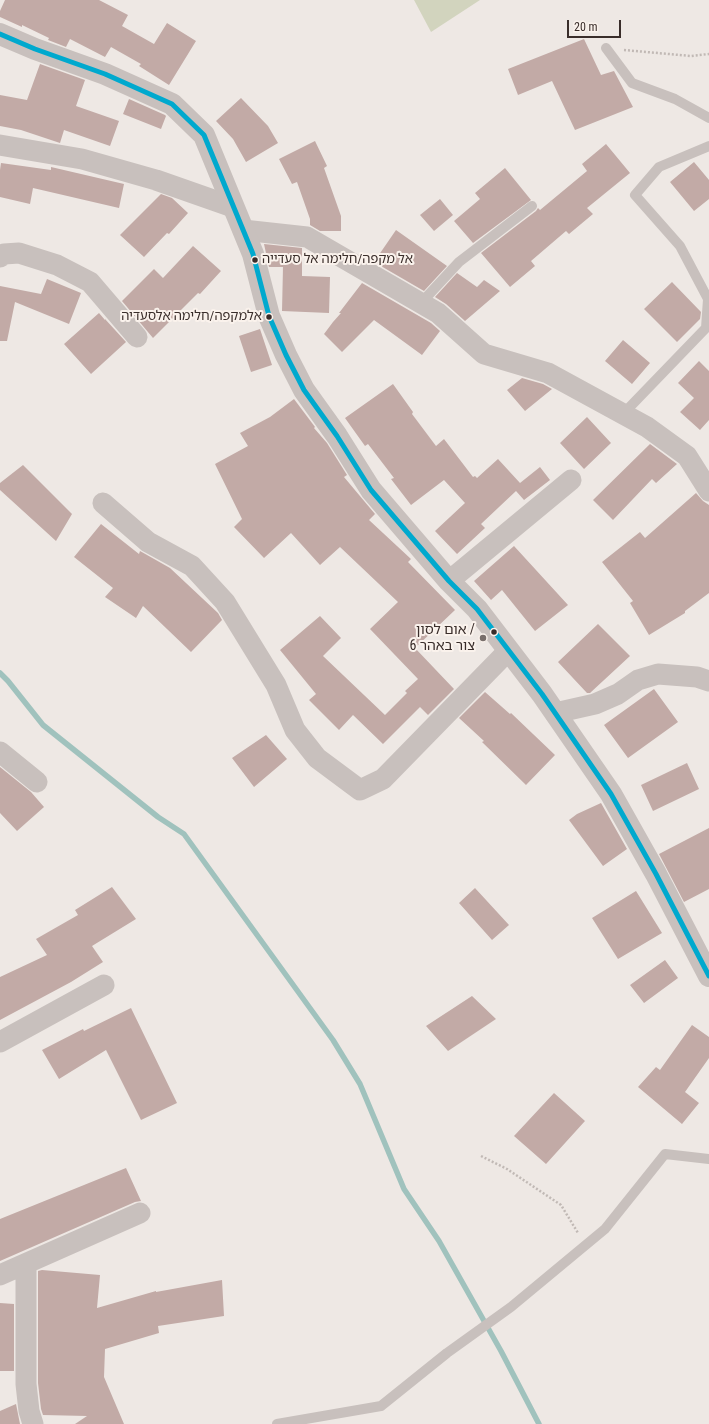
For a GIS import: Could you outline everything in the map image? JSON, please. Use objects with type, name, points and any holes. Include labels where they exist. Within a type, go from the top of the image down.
[{"type":"street","points":[[0,34],[36,49],[105,74],[172,104],[204,135],[253,254],[269,316],[286,355],[304,390],[337,436],[371,490],[449,581],[477,609],[542,694],[611,794],[656,874],[709,976]]},
{"type":"street","points":[[0,145],[82,158],[156,180],[233,207]]},
{"type":"street","points":[[243,230],[307,237],[438,313],[484,354],[548,373],[647,427],[687,456],[709,491]]},
{"type":"street","points":[[0,257],[4,254],[19,253],[57,265],[90,282],[137,337]]},
{"type":"street","points":[[449,581],[571,480]]},
{"type":"street","points":[[103,503],[148,542],[192,566],[225,602],[276,685],[295,730],[317,758],[360,790],[383,779],[508,651]]},
{"type":"street","points":[[555,714],[595,704],[618,694],[638,680],[658,674],[697,677],[709,681]]},
{"type":"street","points":[[0,752],[36,782]]},
{"type":"street","points":[[0,1042],[104,985]]},
{"type":"street","points":[[0,1275],[140,1213]]},
{"type":"street","points":[[26,1264],[26,1384],[29,1411],[33,1424]]},
{"type":"lane","points":[[606,48],[632,83],[675,98],[709,118]]},
{"type":"lane","points":[[623,414],[706,328],[708,299],[680,246],[635,194],[659,167],[709,146]]},
{"type":"lane","points":[[421,303],[459,262],[532,206]]},
{"type":"lane","points":[[277,1424],[381,1406],[447,1353],[511,1307],[605,1229],[665,1154],[709,1159]]},
{"type":"path","points":[[606,48],[691,56],[709,54]]},
{"type":"path","points":[[480,1156],[507,1169],[560,1205],[585,1246]]},
{"type":"green space","points":[[414,0],[480,0],[431,32]]},
{"type":"building","points":[[5,0],[99,0],[128,15],[122,26],[154,44],[167,23],[196,41],[169,85],[139,66],[141,64],[111,47],[105,57],[70,39],[66,47],[48,40],[49,38],[22,25],[22,27],[0,17],[0,11]]},
{"type":"building","points":[[584,39],[601,75],[614,71],[633,107],[575,130],[552,81],[518,95],[508,69]]},
{"type":"building","points":[[40,64],[85,80],[76,106],[119,121],[110,146],[64,130],[60,143],[21,130],[0,126],[0,95],[27,100]]},
{"type":"building","points":[[241,98],[268,126],[278,143],[246,162],[233,139],[216,121]]},
{"type":"building","points":[[129,99],[165,115],[166,116],[161,129],[123,114]]},
{"type":"building","points":[[315,141],[327,166],[324,168],[341,216],[341,231],[320,231],[310,225],[310,219],[297,182],[292,184],[279,159]]},
{"type":"building","points":[[606,144],[630,173],[587,208],[593,214],[569,234],[566,231],[531,261],[535,266],[510,287],[481,253],[538,208],[540,210],[587,171],[582,164]]},
{"type":"building","points":[[694,162],[709,180],[709,199],[694,211],[670,182]]},
{"type":"building","points":[[1,163],[51,170],[51,167],[124,184],[119,208],[33,188],[30,204],[0,197]]},
{"type":"building","points":[[505,168],[531,200],[473,243],[454,221],[480,199],[475,193]]},
{"type":"building","points":[[161,194],[172,198],[188,213],[169,234],[167,233],[144,257],[120,235]]},
{"type":"building","points":[[440,199],[453,215],[434,231],[420,215]]},
{"type":"building","points":[[396,230],[447,266],[424,291],[374,262]]},
{"type":"building","points":[[264,244],[302,248],[302,276],[330,277],[329,313],[282,311],[283,267],[269,267]]},
{"type":"building","points":[[193,246],[221,271],[200,294],[198,293],[153,338],[122,301],[154,269],[163,278]]},
{"type":"building","points":[[457,273],[477,287],[484,280],[500,291],[465,321],[446,304],[435,297]]},
{"type":"building","points":[[47,279],[81,293],[69,324],[15,302],[7,341],[0,341],[0,286],[41,294]]},
{"type":"building","points":[[672,282],[701,312],[700,319],[677,342],[644,309]]},
{"type":"building","points":[[362,283],[431,323],[440,331],[422,355],[374,320],[342,352],[324,334]]},
{"type":"building","points":[[99,313],[126,342],[91,374],[64,344]]},
{"type":"building","points":[[260,329],[272,365],[251,372],[239,336]]},
{"type":"building","points":[[623,340],[650,363],[632,384],[605,361]]},
{"type":"building","points":[[699,361],[709,371],[709,420],[700,430],[680,412],[694,398],[678,383]]},
{"type":"building","points":[[522,378],[543,384],[552,389],[525,411],[507,390]]},
{"type":"building","points":[[393,384],[413,412],[412,414],[436,446],[444,439],[473,477],[475,476],[477,478],[498,459],[520,483],[540,467],[550,480],[524,500],[516,491],[481,524],[485,528],[457,554],[435,531],[465,503],[444,480],[411,505],[391,479],[394,478],[368,444],[365,446],[345,418]]},
{"type":"building","points":[[294,399],[315,427],[314,428],[327,443],[347,475],[344,477],[375,514],[369,520],[411,559],[408,562],[455,610],[415,648],[454,689],[428,715],[420,707],[383,744],[353,715],[339,730],[309,700],[316,694],[280,650],[320,616],[341,638],[323,656],[385,715],[407,693],[405,691],[418,679],[370,629],[398,602],[340,547],[320,565],[291,533],[264,558],[234,527],[242,519],[215,464],[248,446],[240,433],[270,417]]},
{"type":"building","points":[[587,417],[611,443],[584,469],[560,443]]},
{"type":"building","points":[[650,444],[677,464],[656,483],[652,479],[613,520],[593,500]]},
{"type":"building","points":[[23,465],[72,514],[56,541],[0,490],[0,483]]},
{"type":"building","points":[[696,493],[709,505],[709,593],[685,611],[685,613],[649,635],[630,603],[633,601],[602,562],[640,532],[645,538]]},
{"type":"building","points":[[101,524],[139,554],[140,551],[170,568],[218,613],[222,620],[191,652],[143,606],[136,618],[105,597],[113,588],[74,557]]},
{"type":"building","points":[[514,546],[568,605],[535,631],[502,590],[491,600],[474,581]]},
{"type":"building","points":[[598,624],[630,656],[590,693],[587,693],[558,662]]},
{"type":"building","points":[[654,689],[678,722],[628,758],[604,725]]},
{"type":"building","points":[[485,692],[510,714],[511,713],[555,755],[526,785],[482,742],[484,741],[459,718]]},
{"type":"building","points":[[266,735],[287,759],[254,787],[232,758]]},
{"type":"building","points":[[687,763],[699,789],[653,811],[641,785]]},
{"type":"building","points":[[0,767],[31,792],[44,807],[17,831],[0,813]]},
{"type":"building","points":[[601,803],[627,849],[603,866],[569,820],[577,814]]},
{"type":"building","points":[[709,828],[709,889],[684,902],[659,854]]},
{"type":"building","points":[[112,887],[136,919],[92,946],[103,962],[71,982],[0,1020],[0,977],[47,955],[36,939],[78,915],[75,910]]},
{"type":"building","points":[[475,888],[509,925],[492,940],[459,903]]},
{"type":"building","points":[[636,891],[662,933],[618,959],[592,918]]},
{"type":"building","points":[[665,960],[678,978],[644,1003],[630,985]]},
{"type":"building","points":[[472,996],[496,1019],[448,1051],[426,1026]]},
{"type":"building","points":[[131,1008],[177,1103],[141,1120],[106,1050],[59,1079],[42,1050],[83,1029],[84,1031]]},
{"type":"building","points":[[692,1025],[709,1037],[709,1058],[685,1092],[699,1103],[682,1124],[638,1087],[656,1067],[660,1070]]},
{"type":"building","points":[[554,1093],[585,1121],[546,1164],[514,1136]]},
{"type":"building","points":[[126,1168],[141,1201],[135,1202],[0,1261],[0,1219]]},
{"type":"building","points":[[42,1270],[100,1275],[97,1308],[156,1291],[222,1280],[224,1316],[158,1326],[159,1333],[105,1349],[104,1377],[124,1424],[75,1424],[87,1416],[43,1415],[41,1409],[38,1383],[38,1271]]},
{"type":"building","points":[[0,1303],[14,1304],[14,1371],[0,1371]]},
{"type":"building","points":[[16,1404],[20,1424],[0,1424],[0,1411]]},
{"type":"waterway","points":[[0,673],[43,725],[158,817],[184,834],[333,1040],[360,1084],[404,1189],[439,1241],[501,1351],[539,1424]]},
{"type":"transit line","points":[[0,34],[35,49],[105,74],[172,104],[204,135],[253,254],[269,316],[286,355],[304,390],[337,436],[371,490],[449,581],[477,609],[542,694],[611,794],[656,874],[709,976]]},
{"type":"place","name":"אל מקפה/חלימה אל סעדייה","points":[[255,260]]},
{"type":"place","name":"אלמקפה/חלימה אלסעדיה","points":[[269,317]]},
{"type":"place","name":"אום לסון / צור באהר 6","points":[[483,638]]}]
